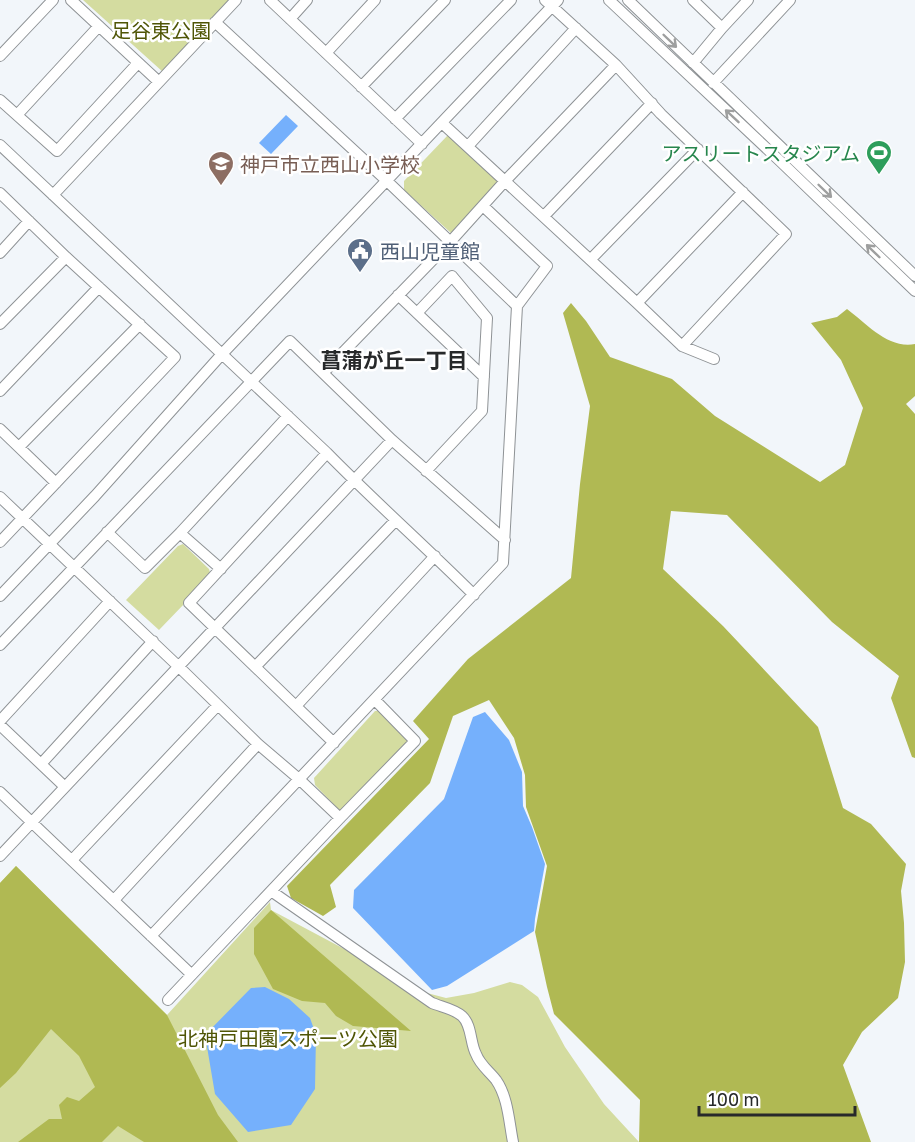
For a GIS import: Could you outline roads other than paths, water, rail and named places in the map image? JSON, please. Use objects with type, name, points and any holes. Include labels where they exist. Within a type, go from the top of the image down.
[{"type":"street","points":[[0,56],[52,0]]},
{"type":"street","points":[[71,0],[159,82]]},
{"type":"street","points":[[53,195],[236,0]]},
{"type":"street","points":[[270,0],[422,144]]},
{"type":"street","points":[[290,19],[307,0]]},
{"type":"street","points":[[326,53],[375,0]]},
{"type":"street","points":[[361,87],[445,0]]},
{"type":"street","points":[[609,0],[915,291]]},
{"type":"street","points":[[628,0],[915,276]]},
{"type":"street","points":[[693,0],[722,28]]},
{"type":"street","points":[[693,63],[748,0]]},
{"type":"street","points":[[713,83],[790,0]]},
{"type":"street","points":[[395,119],[503,2]]},
{"type":"street","points":[[0,596],[95,496],[222,354],[442,123],[552,2],[652,104],[786,234],[682,346]]},
{"type":"street","points":[[215,22],[387,181],[517,306]]},
{"type":"street","points":[[17,115],[99,26]]},
{"type":"street","points":[[468,146],[576,28]]},
{"type":"street","points":[[0,100],[57,151],[138,63]]},
{"type":"street","points":[[322,373],[616,65]]},
{"type":"street","points":[[544,216],[652,104]]},
{"type":"street","points":[[442,123],[682,346],[714,359]]},
{"type":"street","points":[[0,145],[327,453],[474,596]]},
{"type":"street","points":[[591,260],[698,149]]},
{"type":"street","points":[[637,303],[743,192]]},
{"type":"street","points":[[0,193],[175,357],[0,542]]},
{"type":"street","points":[[152,936],[503,563],[517,306],[548,266],[483,206]]},
{"type":"street","points":[[0,253],[29,221]]},
{"type":"street","points":[[0,324],[66,257]]},
{"type":"street","points":[[417,313],[452,276],[487,318],[482,411],[426,471]]},
{"type":"street","points":[[0,391],[99,287]]},
{"type":"street","points":[[398,295],[484,377]]},
{"type":"street","points":[[19,447],[140,324]]},
{"type":"street","points":[[0,645],[290,340],[392,440],[505,540]]},
{"type":"street","points":[[107,532],[145,568],[288,416]]},
{"type":"street","points":[[0,429],[56,483]]},
{"type":"street","points":[[0,856],[392,440]]},
{"type":"street","points":[[327,453],[189,603],[334,743]]},
{"type":"street","points":[[0,498],[153,641],[258,744],[340,818]]},
{"type":"street","points":[[255,667],[396,520]]},
{"type":"street","points":[[180,533],[221,569]]},
{"type":"street","points":[[296,706],[435,556]]},
{"type":"street","points":[[65,787],[0,723],[110,601]]},
{"type":"street","points":[[41,764],[153,641]]},
{"type":"street","points":[[168,1000],[415,741],[375,700]]},
{"type":"street","points":[[72,860],[218,705]]},
{"type":"street","points":[[114,900],[258,744]]},
{"type":"street","points":[[0,792],[191,974]]},
{"type":"street","points":[[271,891],[432,1003],[463,1017],[468,1024],[472,1046],[477,1057],[496,1080],[501,1090],[506,1103],[513,1142]]},
{"type":"water","points":[[286,115],[298,126],[271,154],[259,143]]},
{"type":"water","points":[[485,712],[509,740],[522,772],[523,806],[545,864],[534,931],[447,986],[432,990],[353,908],[354,890],[444,799],[473,717]]},
{"type":"water","points":[[265,987],[289,999],[310,1018],[316,1035],[315,1089],[291,1125],[248,1132],[215,1094],[205,1035],[251,988]]},
{"type":"place","name":"アスリートスタジアム","points":[[879,176]]},
{"type":"place","name":"神戸市立西山小学校","points":[[221,187]]},
{"type":"place","name":"西山児童館","points":[[360,274]]},
{"type":"district","name":"菖蒲が丘一丁目","points":[[394,360]]},
{"type":"park label","name":"足谷東公園","points":[[161,30]]},
{"type":"park label","name":"北神戸田園スポーツ公園","points":[[288,1038]]}]
